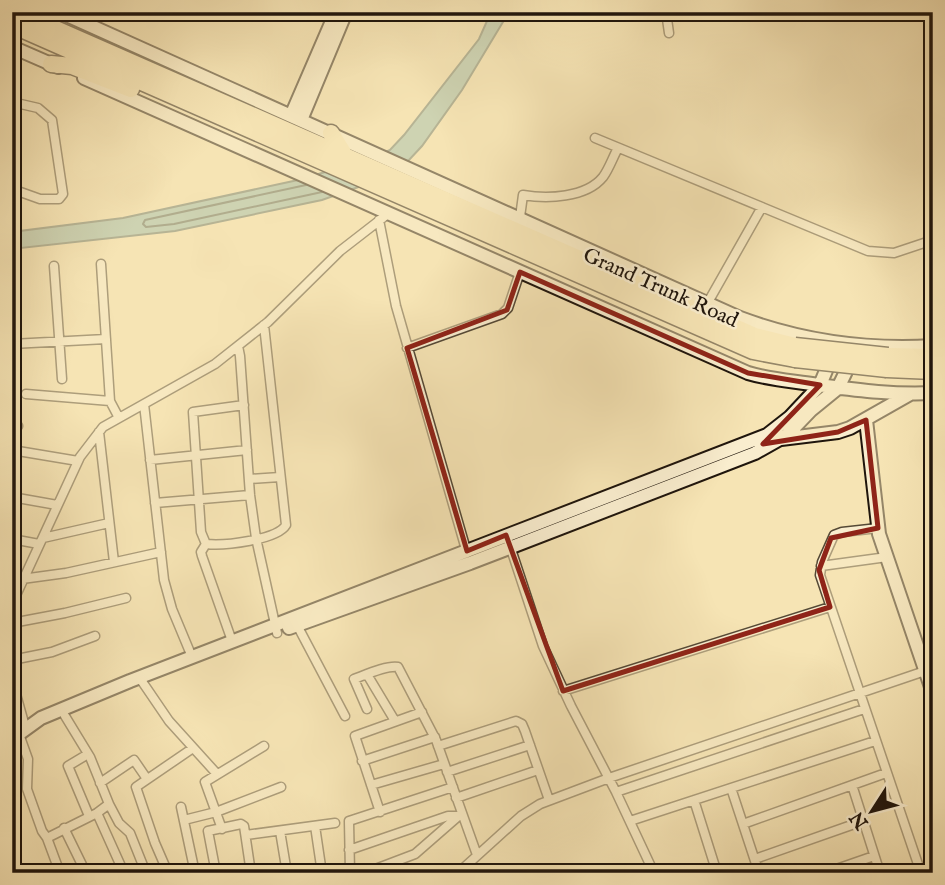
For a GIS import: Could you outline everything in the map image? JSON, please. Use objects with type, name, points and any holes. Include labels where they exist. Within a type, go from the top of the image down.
[{"type":"highway","points":[[18,12],[167,94]]},
{"type":"highway","points":[[12,26],[86,50]]},
{"type":"highway","name":"Grand Trunk Road","points":[[86,50],[345,156],[755,335],[795,346],[888,356],[933,357]]},
{"type":"highway","points":[[51,64],[83,70],[133,89],[167,94]]},
{"type":"highway","name":"Grand Trunk Road","points":[[167,94],[753,351],[795,359],[933,371]]},
{"type":"highway","points":[[331,133],[345,156]]},
{"type":"street","points":[[60,12],[520,217],[707,304],[764,327],[859,346],[933,346]]},
{"type":"street","points":[[296,118],[336,12]]},
{"type":"street","points":[[296,118],[346,12]]},
{"type":"street","points":[[667,13],[669,33]]},
{"type":"street","points":[[12,47],[353,197],[384,217],[520,272],[748,373],[775,380],[838,388],[910,394],[933,393]]},
{"type":"street","points":[[12,102],[38,108],[52,120],[63,194],[59,199],[46,200],[12,189]]},
{"type":"street","points":[[595,138],[868,251],[894,253],[933,240]]},
{"type":"street","points":[[520,217],[523,195],[540,198],[575,193],[594,186],[604,177],[618,148]]},
{"type":"street","points":[[707,304],[762,207]]},
{"type":"street","points":[[12,604],[18,583],[41,541],[78,461],[103,427],[215,364],[264,325],[340,251],[384,217]]},
{"type":"street","points":[[384,217],[396,306],[468,557]]},
{"type":"street","points":[[101,264],[110,401],[119,418]]},
{"type":"street","points":[[54,267],[62,379]]},
{"type":"street","points":[[407,348],[502,314],[508,308],[520,272]]},
{"type":"street","points":[[206,544],[265,538],[277,534],[286,525],[264,325]]},
{"type":"street","points":[[12,326],[16,370]]},
{"type":"street","points":[[13,344],[106,339]]},
{"type":"street","points":[[776,436],[820,385],[837,343]]},
{"type":"street","points":[[238,346],[250,495],[256,538],[276,629]]},
{"type":"street","points":[[21,733],[232,641],[296,625],[663,482],[755,453],[838,388],[859,346]]},
{"type":"street","points":[[26,394],[110,401]]},
{"type":"street","points":[[776,436],[838,432],[866,420],[910,394]]},
{"type":"street","points":[[144,404],[166,592],[192,657]]},
{"type":"street","points":[[206,544],[202,540],[201,532],[192,412],[244,405]]},
{"type":"street","points":[[866,420],[878,528],[933,693]]},
{"type":"street","points":[[99,432],[114,562]]},
{"type":"street","points":[[12,450],[78,461]]},
{"type":"street","points":[[150,460],[247,450]]},
{"type":"street","points":[[249,479],[280,477]]},
{"type":"street","points":[[155,503],[250,495]]},
{"type":"street","points":[[12,497],[57,505]]},
{"type":"street","points":[[12,539],[41,541],[109,523]]},
{"type":"street","points":[[878,528],[834,535],[821,566],[821,582],[922,873]]},
{"type":"street","points":[[508,541],[543,646],[654,873]]},
{"type":"street","points":[[206,544],[201,552],[202,556],[232,641]]},
{"type":"street","points":[[18,583],[161,552]]},
{"type":"street","points":[[21,733],[41,718],[468,557]]},
{"type":"street","points":[[821,566],[887,557]]},
{"type":"street","points":[[12,623],[126,598]]},
{"type":"street","points":[[563,691],[830,607]]},
{"type":"street","points":[[296,625],[345,716]]},
{"type":"street","points":[[12,660],[44,654],[95,636]]},
{"type":"street","points":[[367,709],[354,679],[368,676],[385,667],[398,667],[436,742],[477,855]]},
{"type":"street","points":[[458,873],[521,816],[549,800],[925,670]]},
{"type":"street","points":[[368,676],[395,721]]},
{"type":"street","points":[[12,680],[21,733],[29,759],[27,789],[41,831],[47,838],[60,873]]},
{"type":"street","points":[[141,681],[169,721],[217,774]]},
{"type":"street","points":[[616,792],[864,709]]},
{"type":"street","points":[[380,812],[355,736],[422,712]]},
{"type":"street","points":[[65,716],[88,754],[118,823],[130,833],[146,873]]},
{"type":"street","points":[[362,761],[516,721],[522,724],[549,800]]},
{"type":"street","points":[[630,821],[875,741]]},
{"type":"street","points":[[370,785],[530,745]]},
{"type":"street","points":[[222,829],[204,785],[217,774],[264,746]]},
{"type":"street","points":[[168,873],[136,789],[193,748]]},
{"type":"street","points":[[88,754],[68,766],[124,873]]},
{"type":"street","points":[[100,782],[134,760],[147,779]]},
{"type":"street","points":[[456,798],[538,770]]},
{"type":"street","points":[[743,824],[886,774]]},
{"type":"street","points":[[852,785],[880,873]]},
{"type":"street","points":[[184,820],[216,812],[281,787]]},
{"type":"street","points":[[350,873],[349,821],[453,787]]},
{"type":"street","points":[[731,788],[759,873]]},
{"type":"street","points":[[694,800],[717,873]]},
{"type":"street","points":[[47,838],[109,804]]},
{"type":"street","points":[[181,807],[195,873]]},
{"type":"street","points":[[349,850],[460,814]]},
{"type":"street","points":[[365,873],[415,854],[460,814]]},
{"type":"street","points":[[754,859],[863,821]]},
{"type":"street","points":[[246,835],[335,823]]},
{"type":"street","points":[[216,873],[208,832],[211,829],[241,824],[246,835],[251,873]]},
{"type":"street","points":[[314,826],[322,873]]},
{"type":"street","points":[[64,828],[86,873]]},
{"type":"street","points":[[281,831],[286,873]]},
{"type":"street","points":[[825,873],[874,856]]},
{"type":"highlighted area","points":[[520,272],[748,373],[820,385],[763,444],[838,432],[866,420],[878,528],[831,538],[819,570],[830,607],[563,691],[506,535],[467,551],[407,348],[507,310]]},
{"type":"water","points":[[491,12],[509,12],[462,90],[422,146],[409,160],[381,179],[322,200],[175,231],[12,249],[12,232],[123,218],[298,180],[373,158],[390,150],[479,39]]}]
